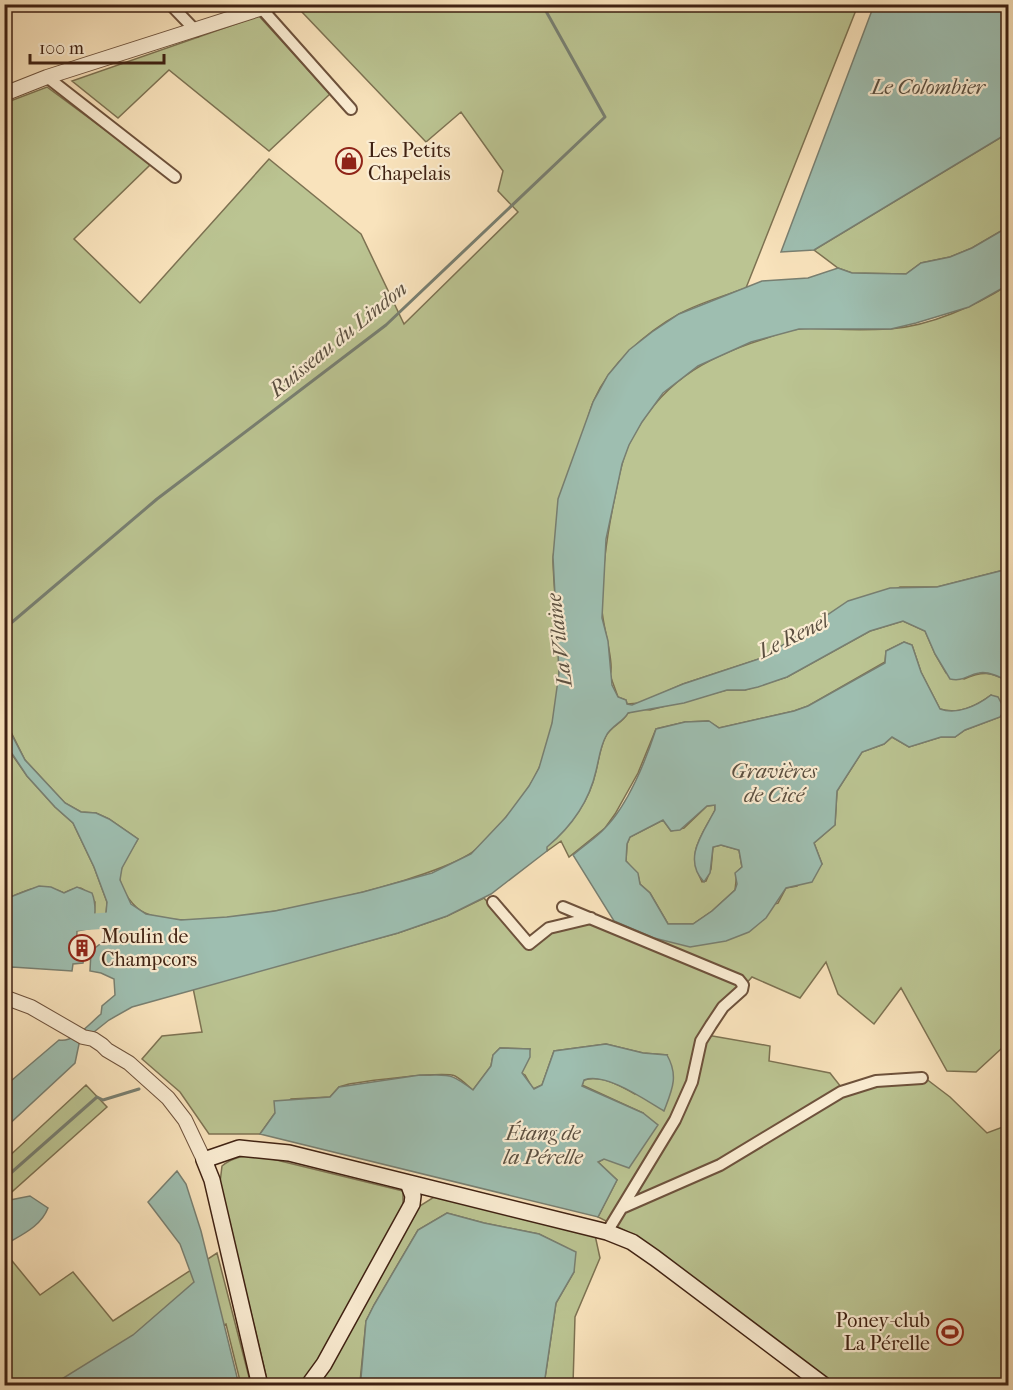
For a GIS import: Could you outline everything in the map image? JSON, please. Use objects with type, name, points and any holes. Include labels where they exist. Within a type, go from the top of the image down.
[{"type":"main road","points":[[261,1386],[212,1180],[204,1160],[239,1148],[267,1150],[608,1232],[632,1242],[655,1258],[825,1386]]},
{"type":"main road","points":[[308,1386],[324,1364],[412,1204],[413,1196],[408,1183]]},
{"type":"main road","points":[[412,1204],[438,1191]]},
{"type":"street","points":[[170,4],[196,31]]},
{"type":"street","points":[[4,94],[47,77],[269,7],[351,109]]},
{"type":"street","points":[[47,77],[175,177]]},
{"type":"street","points":[[493,902],[529,944],[549,928],[591,918]]},
{"type":"street","points":[[563,907],[739,980],[743,985],[742,990],[723,1007],[701,1041],[692,1082],[675,1120],[608,1232]]},
{"type":"street","points":[[4,997],[31,1007],[84,1037],[100,1043],[138,1071],[168,1098],[185,1120],[204,1160]]},
{"type":"street","points":[[624,1207],[720,1165],[841,1092],[876,1081],[922,1078]]},
{"type":"green space","points":[[317,4],[858,5],[746,288],[687,310],[654,330],[619,362],[594,400],[555,543],[553,561],[558,630],[558,696],[543,759],[520,800],[473,852],[442,867],[404,880],[307,905],[257,914],[210,919],[172,919],[141,911],[123,889],[120,874],[126,858],[138,839],[109,819],[96,813],[81,812],[65,803],[25,760],[5,720],[5,103],[47,87],[151,164],[74,239],[140,303],[269,159],[361,234],[404,324],[518,212],[498,191],[503,171],[461,112],[426,142],[301,11]]},
{"type":"green space","points":[[259,16],[330,94],[269,151],[169,70],[118,118],[72,81]]},
{"type":"green space","points":[[1008,133],[1008,227],[972,248],[950,257],[921,263],[906,274],[852,273],[838,268],[814,250]]},
{"type":"green space","points":[[1008,285],[1008,569],[937,587],[900,587],[792,640],[765,657],[683,684],[640,703],[627,704],[626,700],[618,697],[610,675],[611,662],[602,609],[609,527],[620,472],[629,444],[654,405],[669,389],[685,376],[721,355],[782,333],[807,328],[868,330],[921,324],[952,314]]},
{"type":"green space","points":[[903,621],[925,631],[946,673],[964,679],[986,674],[1008,681],[1008,1056],[1001,1049],[976,1072],[947,1071],[901,988],[874,1024],[838,994],[826,962],[800,998],[752,977],[701,1034],[770,1046],[769,1061],[830,1073],[841,1087],[921,1075],[950,1097],[987,1133],[1008,1125],[1008,1385],[837,1385],[651,1248],[626,1231],[598,1217],[617,1180],[598,1162],[604,1159],[643,1113],[582,1085],[584,1080],[603,1080],[617,1084],[635,1094],[667,1055],[643,1053],[606,1044],[554,1051],[542,1085],[533,1089],[525,1075],[521,1073],[530,1049],[500,1048],[493,1055],[491,1066],[473,1090],[457,1077],[448,1075],[404,1077],[349,1084],[339,1087],[330,1097],[291,1099],[275,1113],[260,1134],[209,1134],[180,1092],[142,1059],[162,1036],[202,1032],[193,988],[398,933],[447,916],[484,898],[526,948],[551,930],[593,922],[614,921],[654,938],[778,903],[786,888],[797,886],[822,864],[814,843],[835,825],[837,791],[862,752],[884,744],[892,737],[909,747],[941,737],[955,737],[965,730],[1000,717],[1005,710],[991,695],[979,703],[960,710],[940,709],[921,672],[912,645],[904,642],[886,651],[885,662],[808,706],[794,711],[719,728],[708,721],[685,722],[656,729],[638,773],[605,828],[569,857],[561,841],[547,851],[546,847],[571,823],[583,804],[593,783],[606,736],[628,713],[641,709],[650,710],[727,690],[745,690],[787,677],[870,631]]},
{"type":"green space","points":[[4,743],[27,776],[73,823],[94,867],[107,902],[106,917],[94,917],[95,902],[82,888],[75,888],[64,893],[55,889],[34,888],[5,899]]},
{"type":"green space","points":[[715,805],[715,810],[697,844],[695,861],[697,871],[702,882],[706,881],[711,869],[713,847],[721,845],[739,850],[742,867],[737,872],[735,890],[712,911],[693,924],[668,924],[650,893],[640,884],[638,875],[626,861],[627,844],[630,837],[663,820],[671,831],[684,828],[707,806]]},
{"type":"green space","points":[[86,1085],[107,1107],[5,1198],[5,1160]]},
{"type":"green space","points":[[256,1155],[403,1191],[403,1210],[309,1378],[299,1385],[268,1384],[220,1183],[222,1166],[238,1158]]},
{"type":"green space","points":[[434,1197],[595,1235],[600,1258],[575,1317],[573,1385],[544,1385],[556,1303],[574,1272],[567,1248],[539,1234],[447,1213],[418,1230],[374,1305],[366,1321],[360,1382],[355,1385],[316,1386],[415,1209]]},
{"type":"green space","points":[[4,1251],[40,1295],[73,1272],[113,1321],[217,1253],[251,1385],[241,1385],[226,1324],[167,1351],[112,1385],[5,1385]]},
{"type":"water","name":"Le Colombier","points":[[874,5],[1008,5],[1008,133],[814,250],[781,252]]},
{"type":"water","points":[[1008,227],[1008,285],[969,307],[891,329],[799,329],[751,342],[698,366],[663,393],[642,422],[629,445],[622,464],[606,539],[602,618],[608,641],[612,685],[618,697],[632,705],[683,684],[765,657],[848,601],[890,588],[937,587],[1008,569],[1008,681],[986,673],[962,679],[950,679],[925,631],[903,621],[870,631],[787,677],[758,687],[727,690],[684,703],[628,713],[606,736],[589,793],[578,813],[547,847],[547,851],[491,894],[447,916],[398,933],[132,1007],[109,1020],[79,1044],[75,1063],[5,1128],[5,1086],[59,1040],[65,1040],[82,1032],[101,1014],[102,1006],[115,995],[114,979],[90,971],[91,951],[104,941],[109,930],[105,924],[107,902],[94,867],[73,823],[27,776],[5,743],[4,720],[25,760],[65,803],[81,812],[96,813],[109,819],[138,839],[122,868],[120,880],[131,904],[146,914],[181,920],[275,911],[363,892],[432,873],[471,854],[506,817],[539,768],[552,723],[559,673],[553,557],[558,499],[593,402],[608,375],[629,350],[679,314],[762,281],[808,278],[838,268],[852,273],[906,274],[921,263],[950,257],[972,248]]},
{"type":"water","name":"Gravières de Cicé","points":[[904,642],[912,645],[921,672],[940,709],[960,710],[980,703],[991,695],[998,697],[1005,710],[1000,717],[965,730],[955,737],[941,737],[909,747],[892,737],[884,744],[862,752],[837,791],[835,825],[814,843],[822,864],[812,882],[786,888],[766,918],[749,932],[726,941],[690,947],[654,938],[614,921],[573,855],[601,832],[629,795],[642,768],[656,729],[685,722],[709,721],[719,728],[794,711],[808,706],[885,663],[886,651]],"holes":[[[715,805],[715,810],[700,837],[695,864],[704,882],[710,873],[713,847],[721,845],[739,850],[742,867],[735,873],[737,884],[735,890],[712,911],[693,924],[668,924],[650,893],[640,884],[638,873],[626,861],[627,844],[630,837],[663,820],[671,831],[680,830],[707,806]]]},
{"type":"water","points":[[39,886],[51,887],[64,893],[77,887],[92,893],[95,911],[92,928],[77,931],[76,957],[84,957],[83,963],[73,964],[72,971],[12,967],[5,973],[5,899]]},
{"type":"water","name":"Étang de la Pérelle","points":[[606,1044],[643,1053],[667,1055],[673,1070],[673,1083],[664,1111],[614,1083],[593,1079],[584,1080],[582,1086],[643,1113],[658,1125],[629,1168],[604,1159],[598,1162],[617,1180],[598,1217],[260,1134],[275,1113],[274,1101],[330,1097],[339,1087],[420,1075],[453,1077],[473,1090],[491,1066],[493,1055],[500,1048],[530,1049],[530,1057],[522,1073],[534,1089],[542,1085],[554,1051]]},
{"type":"water","points":[[177,1171],[186,1184],[201,1231],[239,1385],[52,1385],[133,1335],[194,1282],[180,1244],[148,1202]]},
{"type":"water","points":[[30,1196],[48,1208],[45,1214],[31,1229],[8,1243],[5,1242],[5,1203]]},
{"type":"water","points":[[447,1213],[539,1234],[576,1252],[574,1272],[556,1303],[544,1385],[355,1385],[361,1378],[366,1321],[374,1305],[418,1230]]},
{"type":"waterway","name":"Ruisseau du Lindon","points":[[4,629],[157,499],[386,325],[605,117],[542,4]]},
{"type":"waterway","name":"La Vilaine","points":[[73,923],[115,920],[125,927]]},
{"type":"waterway","points":[[4,1179],[97,1097],[103,1100],[139,1089]]},
{"type":"place","name":"Les Petits Chapelais","points":[[349,161]]},
{"type":"place","name":"Moulin de Champcors","points":[[82,948]]},
{"type":"place","name":"Poney-club La Pérelle","points":[[950,1332]]},
{"type":"water label","name":"Le Renel","points":[[793,636]]}]
